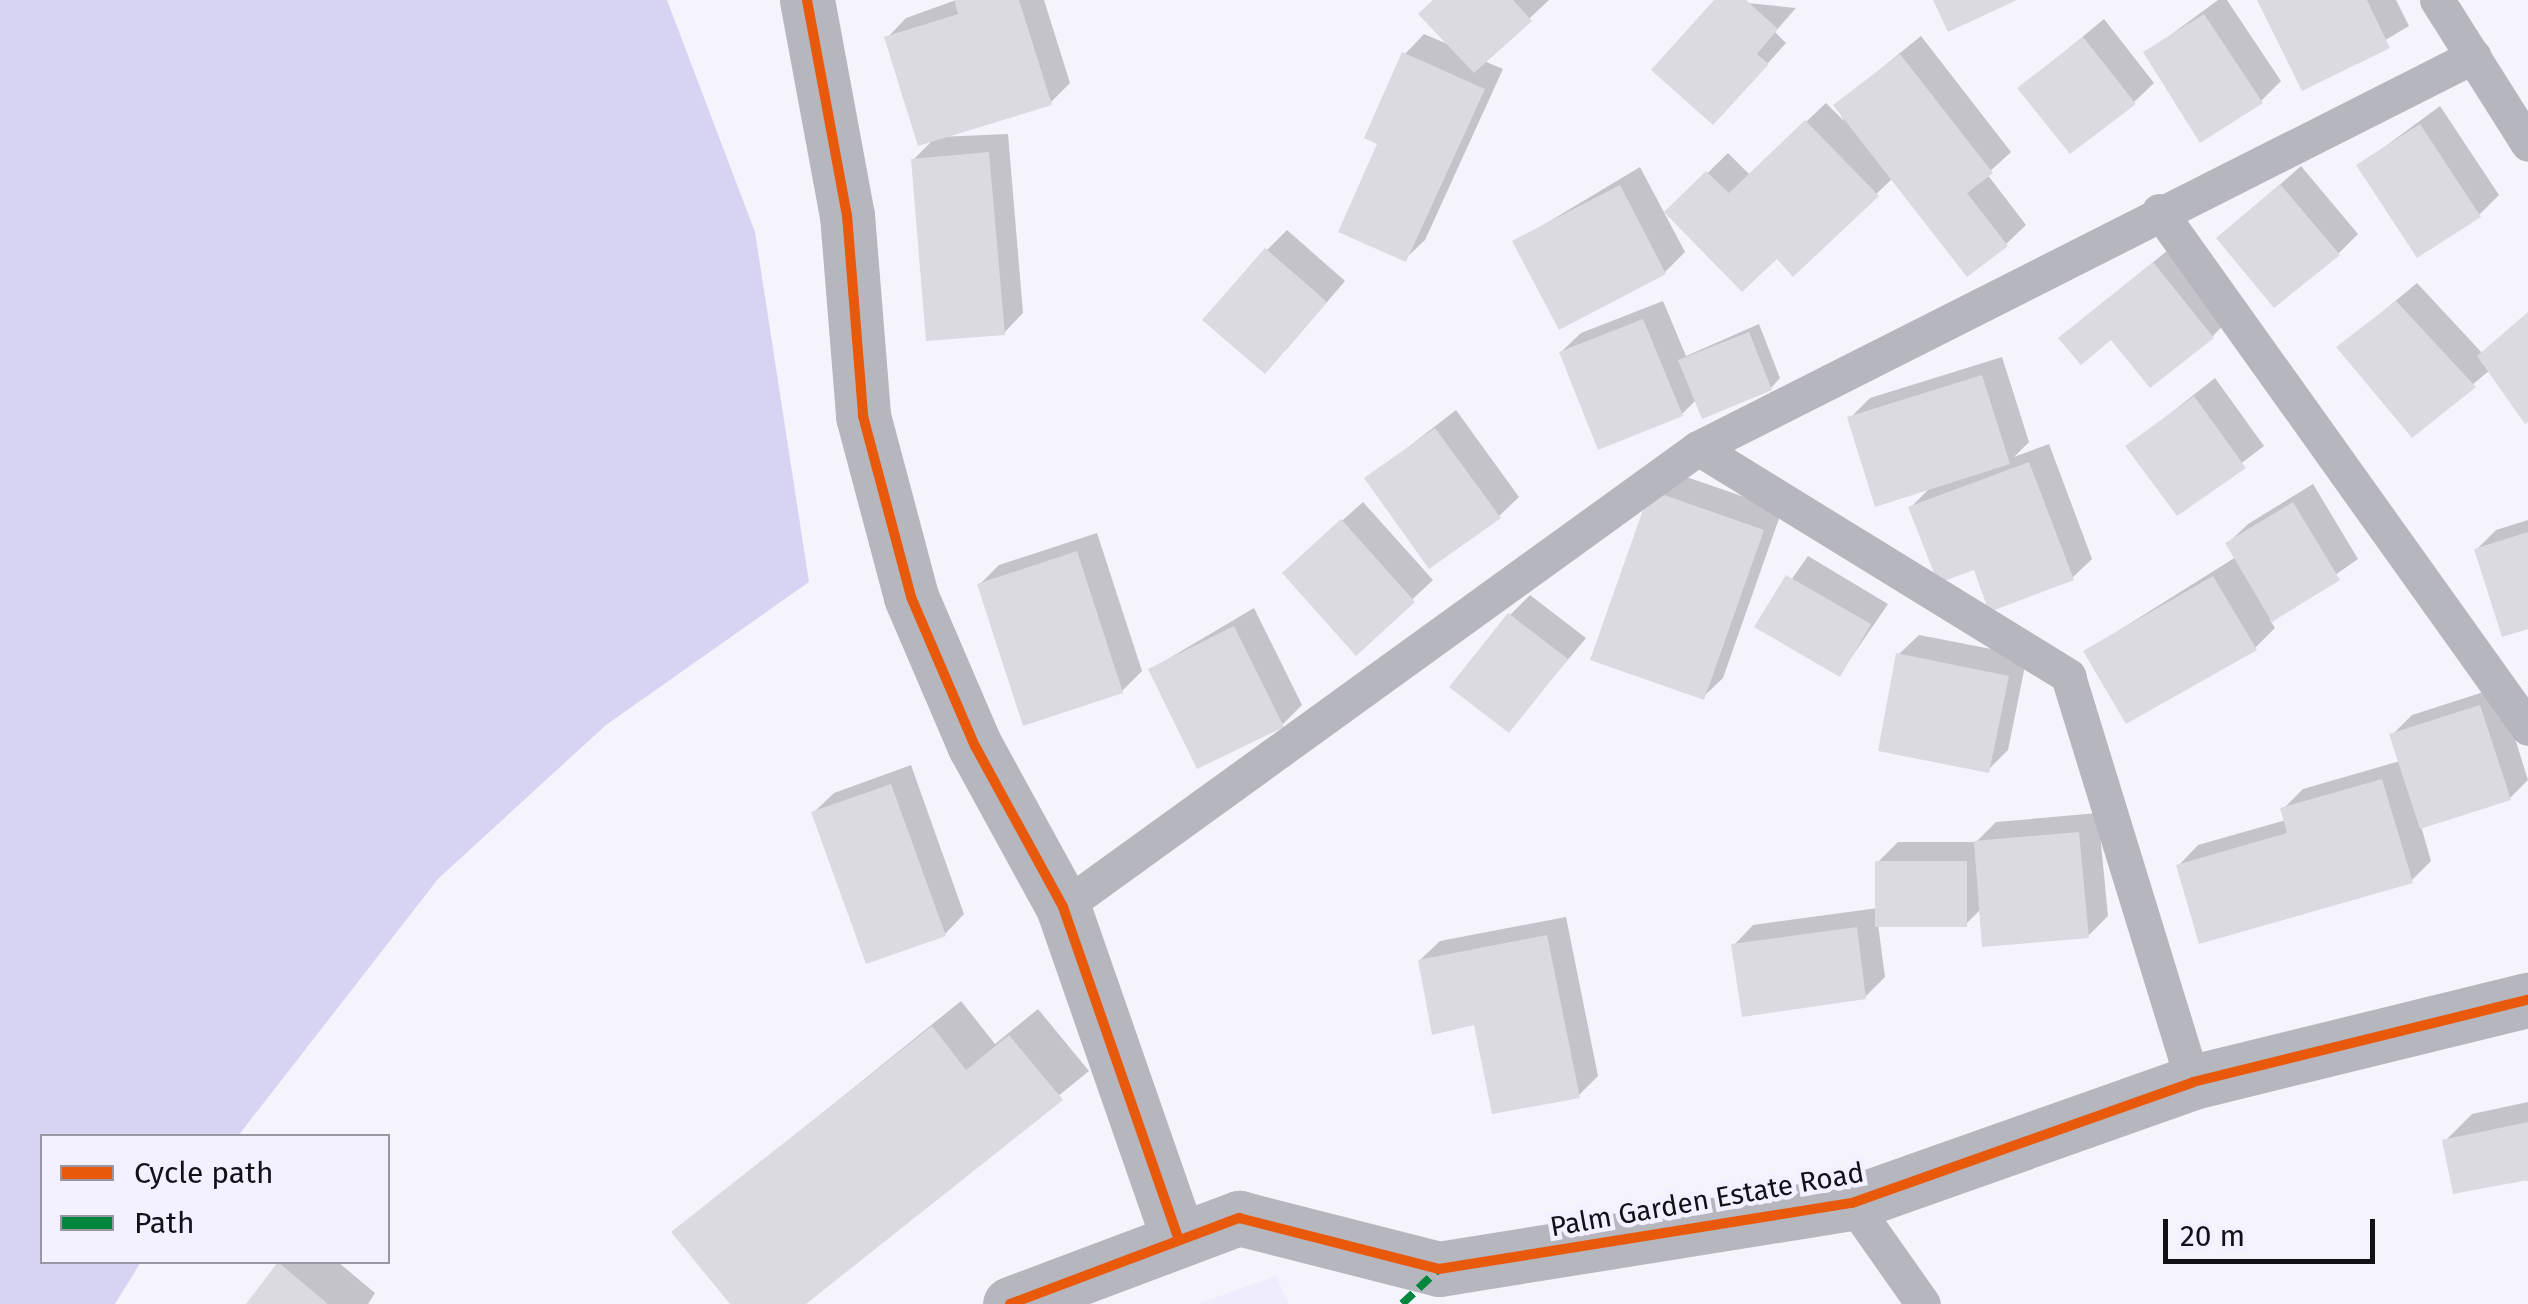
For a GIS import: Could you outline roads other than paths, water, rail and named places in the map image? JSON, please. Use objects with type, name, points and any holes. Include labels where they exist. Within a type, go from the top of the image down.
[{"type":"street","points":[[807,0],[848,216],[863,416],[911,597],[975,746],[1063,907],[1178,1238]]},
{"type":"street","name":"Palm Garden Estate Road","points":[[1010,1304],[1239,1218],[1439,1270],[1852,1202],[2193,1082],[2528,1000]]},
{"type":"lane","points":[[2438,0],[2528,144]]},
{"type":"lane","points":[[1063,907],[1698,448],[2159,211],[2474,56]]},
{"type":"lane","points":[[2159,211],[2528,728]]},
{"type":"lane","points":[[1698,448],[2068,676],[2193,1082]]},
{"type":"lane","points":[[1852,1202],[1923,1304]]}]
